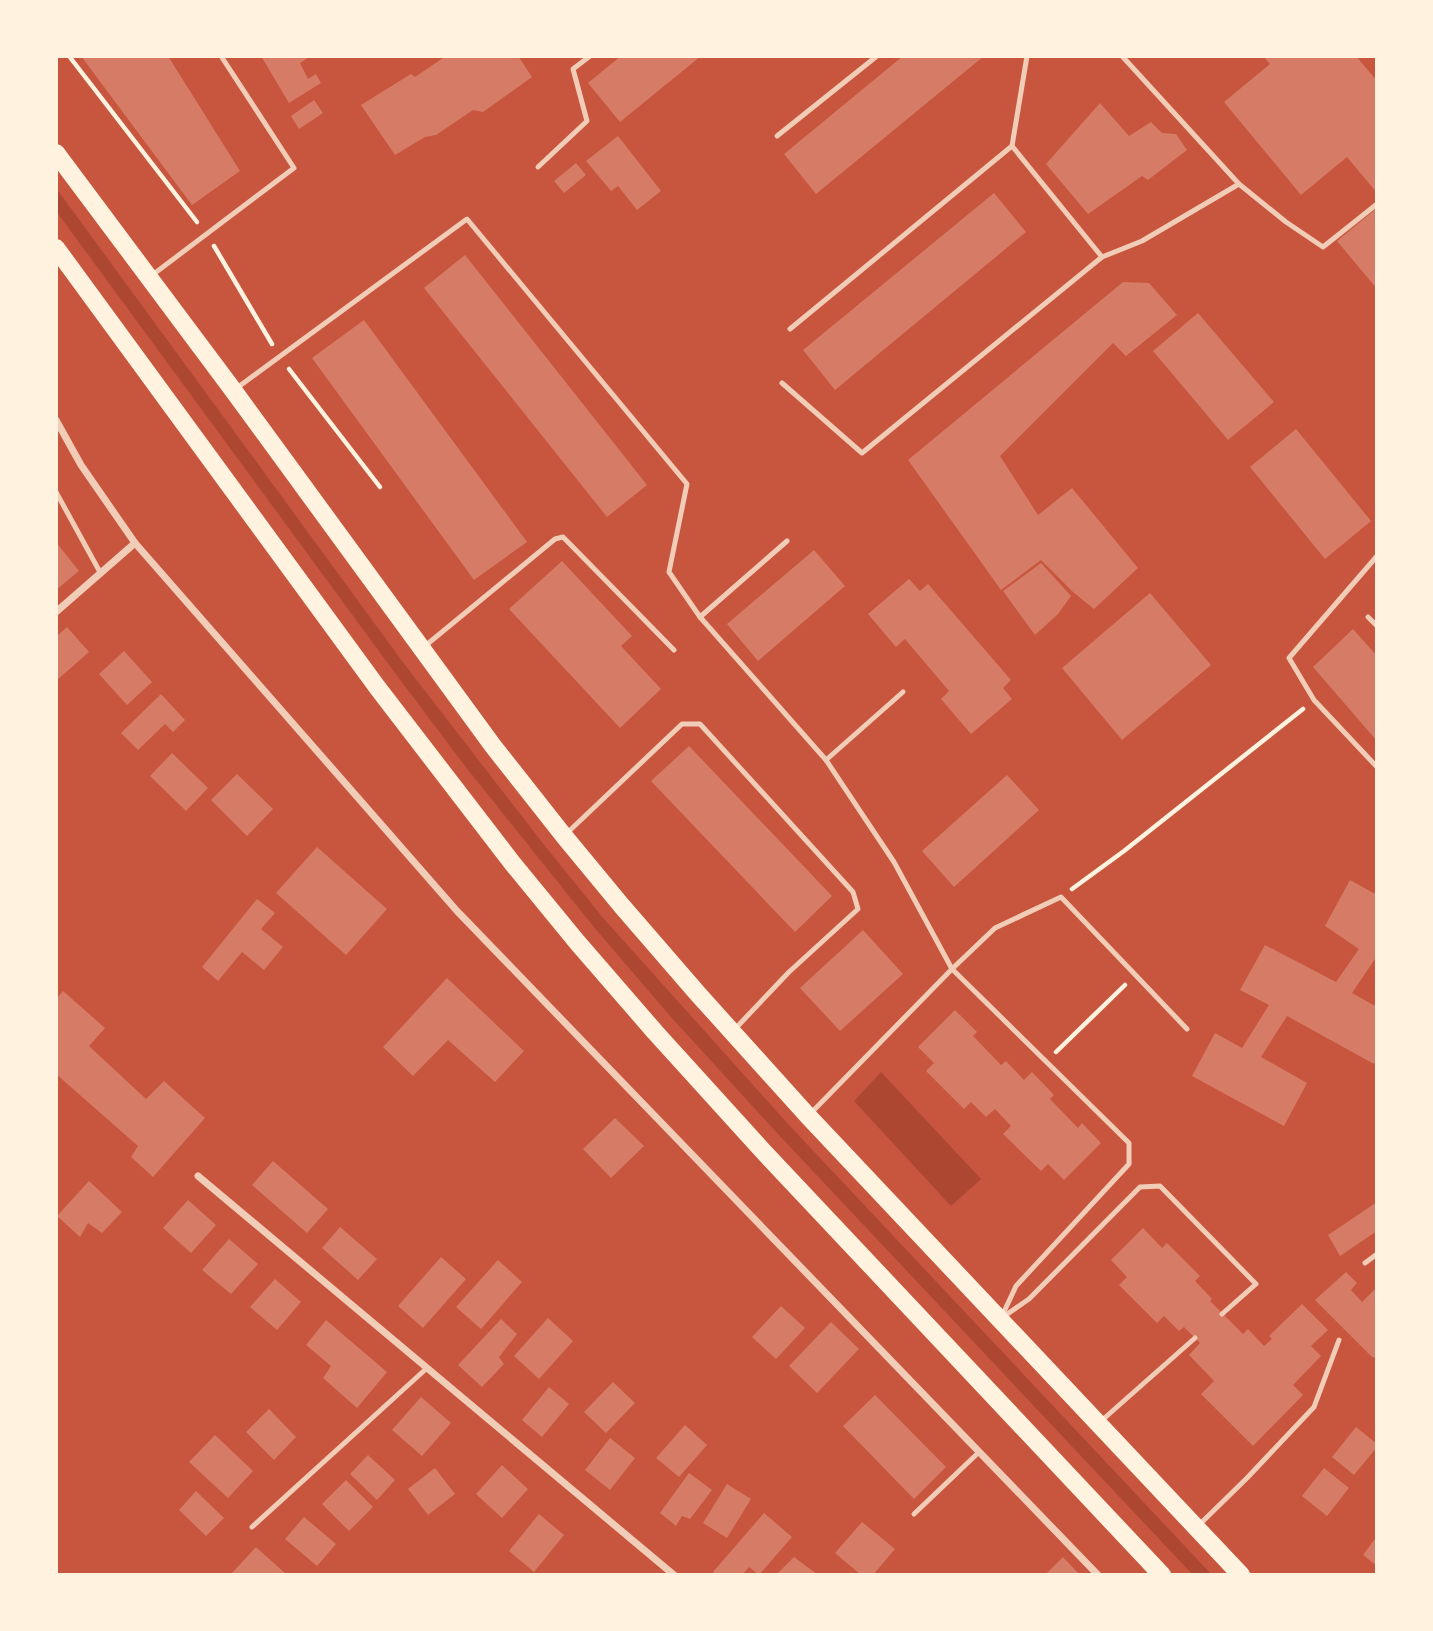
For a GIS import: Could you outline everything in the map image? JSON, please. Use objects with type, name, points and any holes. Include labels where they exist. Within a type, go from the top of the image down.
[{"type":"main road","points":[[56,153],[493,746],[621,905],[808,1116],[1241,1575]]},
{"type":"main road","points":[[56,248],[377,687],[513,864],[577,942],[744,1130],[1162,1575]]},
{"type":"street","points":[[56,420],[81,465],[135,543],[457,911],[1098,1575]]},
{"type":"street","points":[[56,612],[135,543]]},
{"type":"street","points":[[198,1177],[674,1575]]},
{"type":"lane","points":[[149,278],[294,168],[221,56]]},
{"type":"lane","points":[[538,167],[587,121],[573,69],[590,56]]},
{"type":"lane","points":[[777,136],[877,56]]},
{"type":"lane","points":[[790,329],[1012,146],[1027,56]]},
{"type":"lane","points":[[1122,56],[1240,184],[1286,222],[1323,247],[1377,204]]},
{"type":"lane","points":[[1012,146],[1102,257]]},
{"type":"lane","points":[[782,383],[862,453],[1102,257],[1142,241],[1240,184]]},
{"type":"lane","points":[[233,390],[467,219],[687,484],[669,572],[700,617],[826,760],[894,862],[952,970],[1129,1143],[1129,1164],[1016,1286],[1000,1319]]},
{"type":"lane","points":[[56,492],[101,574]]},
{"type":"lane","points":[[423,648],[555,539],[563,537],[674,650]]},
{"type":"lane","points":[[700,617],[787,541]]},
{"type":"lane","points":[[1377,556],[1289,657],[1314,700],[1377,767]]},
{"type":"lane","points":[[1368,617],[1377,625]]},
{"type":"lane","points":[[826,760],[903,692]]},
{"type":"lane","points":[[564,836],[682,724],[700,724],[853,892],[858,909],[789,972],[732,1032]]},
{"type":"lane","points":[[808,1116],[995,928],[1061,897],[1187,1029]]},
{"type":"lane","points":[[1000,1319],[1029,1299],[1140,1187],[1160,1186],[1256,1284],[1223,1314]]},
{"type":"lane","points":[[1365,1263],[1377,1254]]},
{"type":"lane","points":[[1099,1423],[1195,1338]]},
{"type":"lane","points":[[1196,1527],[1314,1407],[1339,1340]]},
{"type":"lane","points":[[253,1527],[426,1367]]},
{"type":"lane","points":[[914,1514],[978,1453]]},
{"type":"path","points":[[69,56],[207,234],[279,356],[380,487]]},
{"type":"path","points":[[1061,897],[1124,851],[1314,700]]},
{"type":"path","points":[[1067,1041],[1135,975]]},
{"type":"shaded area","points":[[56,188],[405,665],[604,919],[789,1125],[1212,1575],[1193,1575],[778,1134],[671,1017],[593,926],[465,766],[395,673],[56,211]]},
{"type":"shaded area","points":[[881,1072],[981,1179],[951,1206],[854,1101]]},
{"type":"building","points":[[81,56],[168,56],[240,171],[192,205]]},
{"type":"building","points":[[261,56],[311,56],[300,63],[308,79],[316,74],[321,83],[289,103]]},
{"type":"building","points":[[446,56],[518,56],[532,77],[483,112],[473,110],[436,135],[425,137],[395,155],[361,105],[411,74],[415,77]]},
{"type":"building","points":[[621,56],[701,56],[620,122],[588,83]]},
{"type":"building","points":[[903,56],[984,56],[816,194],[784,154]]},
{"type":"building","points":[[1263,56],[1356,56],[1377,81],[1377,193],[1347,157],[1301,195],[1224,102],[1270,64]]},
{"type":"building","points":[[314,100],[323,113],[299,129],[291,116]]},
{"type":"building","points":[[1100,103],[1129,136],[1151,122],[1162,133],[1176,134],[1187,150],[1148,180],[1142,176],[1088,214],[1046,164]]},
{"type":"building","points":[[618,136],[661,191],[637,210],[618,186],[611,191],[586,161]]},
{"type":"building","points":[[576,163],[586,175],[564,193],[554,181]]},
{"type":"building","points":[[994,193],[1026,232],[835,390],[803,350]]},
{"type":"building","points":[[1377,208],[1377,289],[1337,241]]},
{"type":"building","points":[[465,255],[647,485],[607,517],[424,288]]},
{"type":"building","points":[[1123,282],[1149,283],[1177,315],[1126,356],[1113,343],[1000,456],[1038,515],[1072,488],[1138,568],[1094,609],[1041,560],[1001,590],[908,460]]},
{"type":"building","points":[[1198,313],[1274,402],[1228,440],[1153,351]]},
{"type":"building","points":[[364,320],[527,542],[474,580],[312,358]]},
{"type":"building","points":[[1296,429],[1371,521],[1325,559],[1250,467]]},
{"type":"building","points":[[56,542],[79,571],[56,590]]},
{"type":"building","points":[[814,550],[845,586],[758,661],[727,624]]},
{"type":"building","points":[[562,561],[632,636],[621,646],[661,689],[620,728],[509,609]]},
{"type":"building","points":[[1041,563],[1071,596],[1058,614],[1035,635],[1003,591]]},
{"type":"building","points":[[909,579],[920,591],[928,584],[1011,680],[1003,688],[1012,699],[971,734],[941,699],[949,691],[905,639],[896,647],[868,614]]},
{"type":"building","points":[[1150,593],[1211,665],[1122,740],[1062,668]]},
{"type":"building","points":[[67,627],[89,652],[56,681],[56,637]]},
{"type":"building","points":[[1353,629],[1377,656],[1377,741],[1313,667]]},
{"type":"building","points":[[124,651],[152,682],[127,705],[99,674]]},
{"type":"building","points":[[161,694],[185,720],[173,732],[165,724],[138,750],[121,733]]},
{"type":"building","points":[[689,746],[832,896],[795,932],[651,781]]},
{"type":"building","points":[[172,753],[208,788],[186,811],[150,776]]},
{"type":"building","points":[[237,774],[273,809],[247,836],[211,800]]},
{"type":"building","points":[[1007,775],[1039,810],[954,887],[922,851]]},
{"type":"building","points":[[317,847],[387,909],[346,955],[276,893]]},
{"type":"building","points":[[1350,880],[1377,895],[1377,956],[1352,993],[1377,1007],[1377,1058],[1374,1064],[1287,1016],[1261,1057],[1307,1083],[1284,1126],[1192,1076],[1215,1033],[1242,1048],[1269,1005],[1240,990],[1265,945],[1336,982],[1359,949],[1325,926]]},
{"type":"building","points":[[257,899],[275,913],[261,929],[283,947],[264,970],[242,952],[218,981],[202,967]]},
{"type":"building","points":[[863,930],[903,974],[840,1031],[800,988]]},
{"type":"building","points":[[447,978],[524,1051],[495,1082],[448,1040],[413,1076],[383,1047]]},
{"type":"building","points":[[63,991],[105,1028],[89,1046],[146,1099],[164,1081],[205,1118],[153,1177],[131,1157],[138,1146],[56,1074],[56,999]]},
{"type":"building","points":[[955,1010],[977,1032],[973,1036],[1001,1065],[1006,1061],[1024,1080],[1032,1072],[1054,1095],[1050,1099],[1078,1128],[1082,1123],[1101,1143],[1064,1180],[1048,1164],[1041,1171],[1003,1134],[1011,1126],[995,1109],[986,1117],[971,1102],[964,1109],[926,1071],[934,1063],[918,1047]]},
{"type":"building","points":[[615,1118],[644,1146],[611,1178],[583,1149]]},
{"type":"building","points":[[273,1161],[328,1209],[307,1233],[252,1185]]},
{"type":"building","points":[[89,1181],[122,1212],[102,1233],[88,1223],[80,1237],[57,1216]]},
{"type":"building","points":[[188,1200],[216,1225],[191,1253],[163,1228]]},
{"type":"building","points":[[1377,1202],[1377,1231],[1340,1256],[1328,1235]]},
{"type":"building","points":[[340,1227],[377,1259],[358,1280],[322,1248]]},
{"type":"building","points":[[1143,1228],[1162,1248],[1167,1243],[1200,1276],[1195,1281],[1212,1299],[1210,1301],[1243,1334],[1248,1329],[1264,1346],[1272,1339],[1269,1336],[1302,1304],[1328,1330],[1311,1346],[1321,1356],[1293,1385],[1303,1395],[1253,1446],[1201,1394],[1214,1381],[1189,1355],[1200,1343],[1184,1327],[1179,1331],[1164,1316],[1157,1323],[1119,1285],[1127,1277],[1111,1260]]},
{"type":"building","points":[[229,1239],[258,1264],[231,1294],[202,1270]]},
{"type":"building","points":[[441,1257],[466,1279],[423,1328],[398,1306]]},
{"type":"building","points":[[498,1260],[522,1282],[481,1329],[456,1307]]},
{"type":"building","points":[[1346,1272],[1357,1283],[1351,1290],[1362,1302],[1377,1287],[1377,1358],[1372,1357],[1315,1300]]},
{"type":"building","points":[[275,1279],[301,1302],[277,1330],[250,1307]]},
{"type":"building","points":[[781,1306],[805,1328],[776,1359],[752,1337]]},
{"type":"building","points":[[548,1318],[573,1341],[539,1379],[514,1356]]},
{"type":"building","points":[[501,1319],[517,1334],[499,1357],[504,1364],[482,1387],[458,1365]]},
{"type":"building","points":[[326,1320],[387,1372],[357,1408],[323,1378],[331,1366],[306,1345]]},
{"type":"building","points":[[831,1322],[859,1349],[817,1393],[789,1366]]},
{"type":"building","points":[[613,1382],[635,1403],[606,1433],[584,1412]]},
{"type":"building","points":[[549,1387],[569,1404],[542,1437],[522,1420]]},
{"type":"building","points":[[875,1395],[946,1467],[914,1499],[843,1426]]},
{"type":"building","points":[[421,1397],[451,1423],[422,1456],[392,1430]]},
{"type":"building","points":[[269,1409],[296,1437],[274,1460],[246,1432]]},
{"type":"building","points":[[685,1425],[707,1445],[679,1477],[656,1458]]},
{"type":"building","points":[[1356,1427],[1377,1444],[1377,1447],[1354,1475],[1332,1457]]},
{"type":"building","points":[[215,1435],[253,1471],[228,1498],[189,1462]]},
{"type":"building","points":[[610,1438],[635,1458],[610,1490],[585,1470]]},
{"type":"building","points":[[368,1455],[395,1480],[377,1500],[350,1474]]},
{"type":"building","points":[[502,1465],[528,1489],[502,1518],[476,1494]]},
{"type":"building","points":[[435,1468],[455,1494],[428,1515],[408,1489]]},
{"type":"building","points":[[1324,1468],[1349,1488],[1327,1516],[1302,1496]]},
{"type":"building","points":[[689,1473],[712,1490],[690,1519],[682,1516],[676,1526],[660,1513]]},
{"type":"building","points":[[346,1480],[373,1507],[349,1531],[322,1504]]},
{"type":"building","points":[[727,1484],[751,1499],[727,1538],[703,1523]]},
{"type":"building","points":[[196,1491],[224,1518],[206,1536],[179,1510]]},
{"type":"building","points":[[764,1513],[792,1537],[759,1575],[749,1567],[742,1575],[716,1575],[713,1572]]},
{"type":"building","points":[[539,1514],[564,1535],[534,1572],[509,1551]]},
{"type":"building","points":[[304,1517],[336,1544],[317,1566],[285,1539]]},
{"type":"building","points":[[862,1522],[895,1549],[873,1575],[861,1575],[835,1553]]},
{"type":"building","points":[[1377,1536],[1377,1566],[1363,1555]]},
{"type":"building","points":[[256,1547],[287,1575],[234,1575],[232,1573]]},
{"type":"building","points":[[794,1557],[818,1575],[776,1575]]},
{"type":"building","points":[[1063,1557],[1080,1575],[1045,1575]]}]
